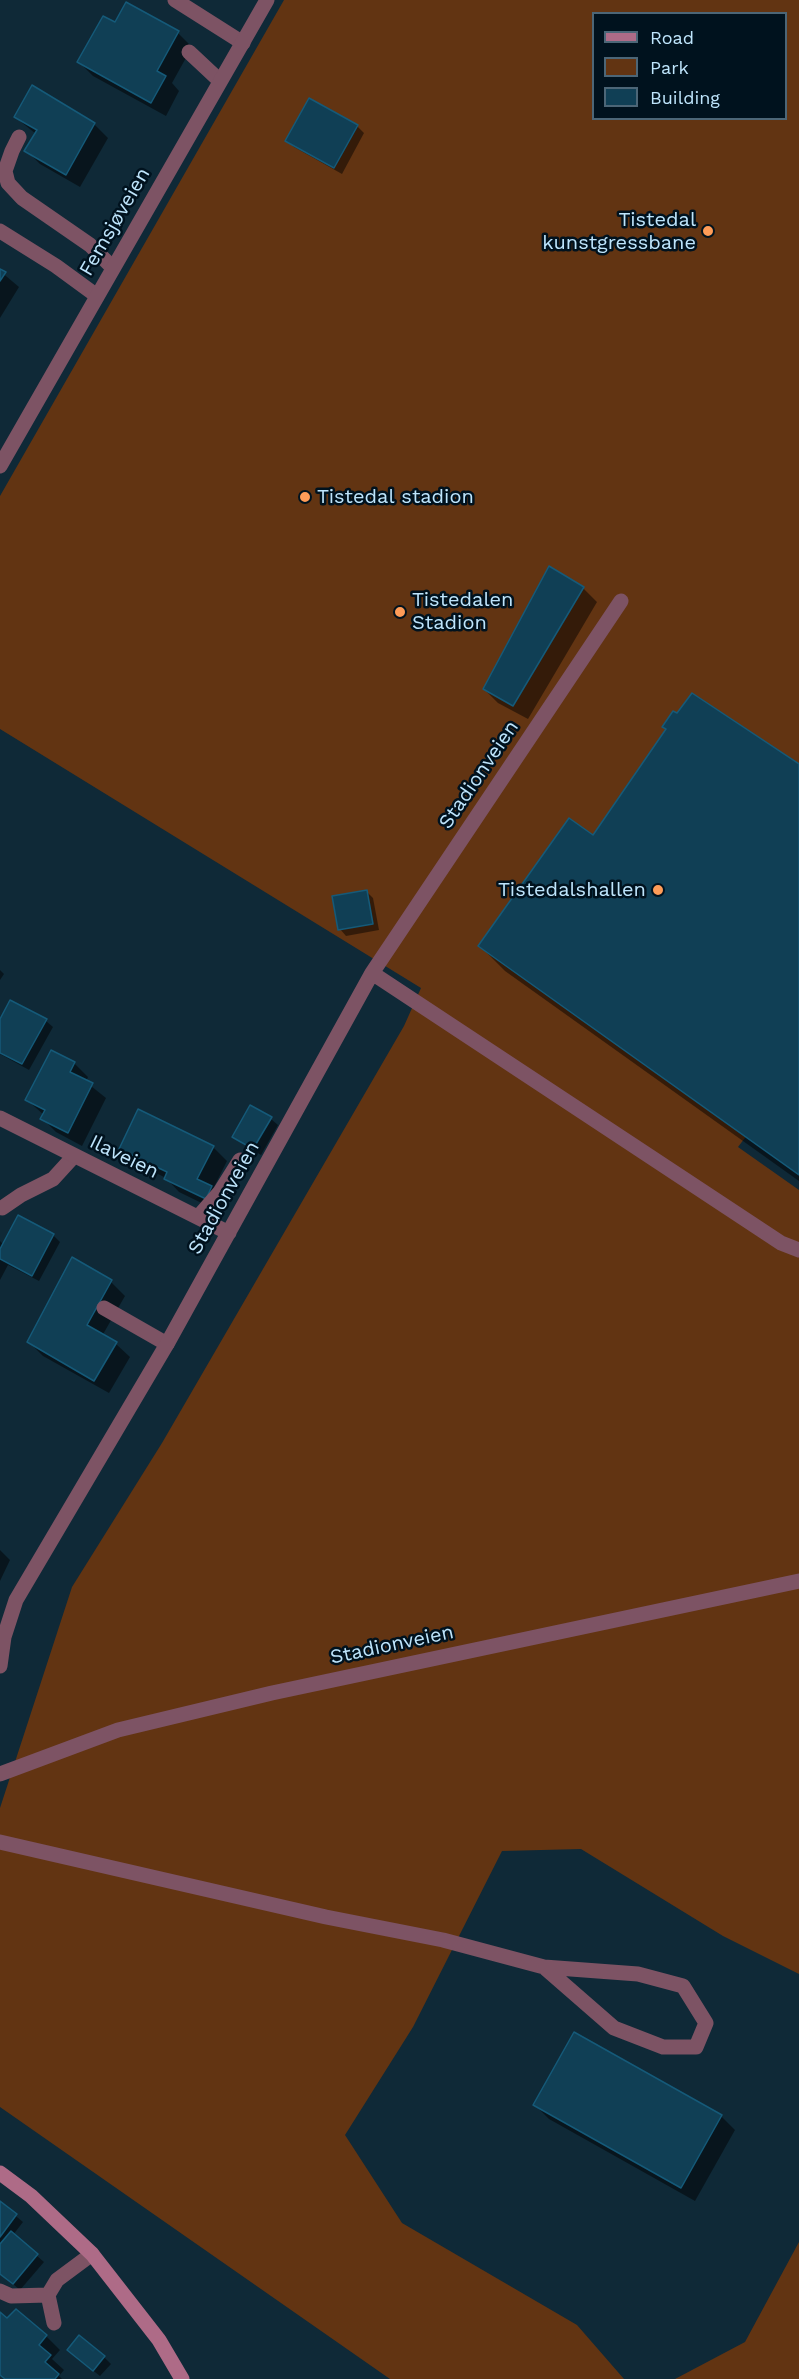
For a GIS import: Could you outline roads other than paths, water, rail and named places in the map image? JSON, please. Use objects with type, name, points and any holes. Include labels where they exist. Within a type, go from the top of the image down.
[{"type":"main road","points":[[0,2173],[30,2196],[92,2254],[159,2340],[182,2379]]},
{"type":"street","points":[[175,0],[243,43]]},
{"type":"street","name":"Femsjøveien","points":[[0,466],[267,0]]},
{"type":"street","points":[[189,51],[220,81]]},
{"type":"street","points":[[20,137],[5,171],[8,183],[22,198],[90,245],[113,268]]},
{"type":"street","points":[[0,231],[56,266],[96,296]]},
{"type":"street","name":"Stadionveien","points":[[0,1666],[5,1618],[167,1344],[372,973],[621,601]]},
{"type":"street","points":[[372,973],[781,1243],[799,1250]]},
{"type":"street","name":"Ilaveien","points":[[0,1118],[229,1233]]},
{"type":"street","points":[[2,1208],[21,1195],[53,1179],[74,1156]]},
{"type":"street","points":[[199,1216],[220,1192],[240,1160]]},
{"type":"street","points":[[104,1308],[167,1344]]},
{"type":"street","name":"Stadionveien","points":[[0,1774],[118,1730],[250,1698],[799,1581]]},
{"type":"street","points":[[0,1842],[326,1917],[442,1940],[544,1967],[638,1974],[683,1986],[706,2023],[696,2047],[663,2047],[614,2028],[544,1967]]},
{"type":"street","points":[[54,2323],[48,2295],[57,2280],[92,2254]]},
{"type":"street","points":[[0,2291],[11,2296],[48,2295]]},
{"type":"place","name":"Tistedal kunstgressbane","points":[[708,231]]},
{"type":"place","name":"Tistedal stadion","points":[[305,497]]},
{"type":"place","name":"Tistedalen Stadion","points":[[400,612]]},
{"type":"place","name":"Tistedalshallen","points":[[658,890]]}]
